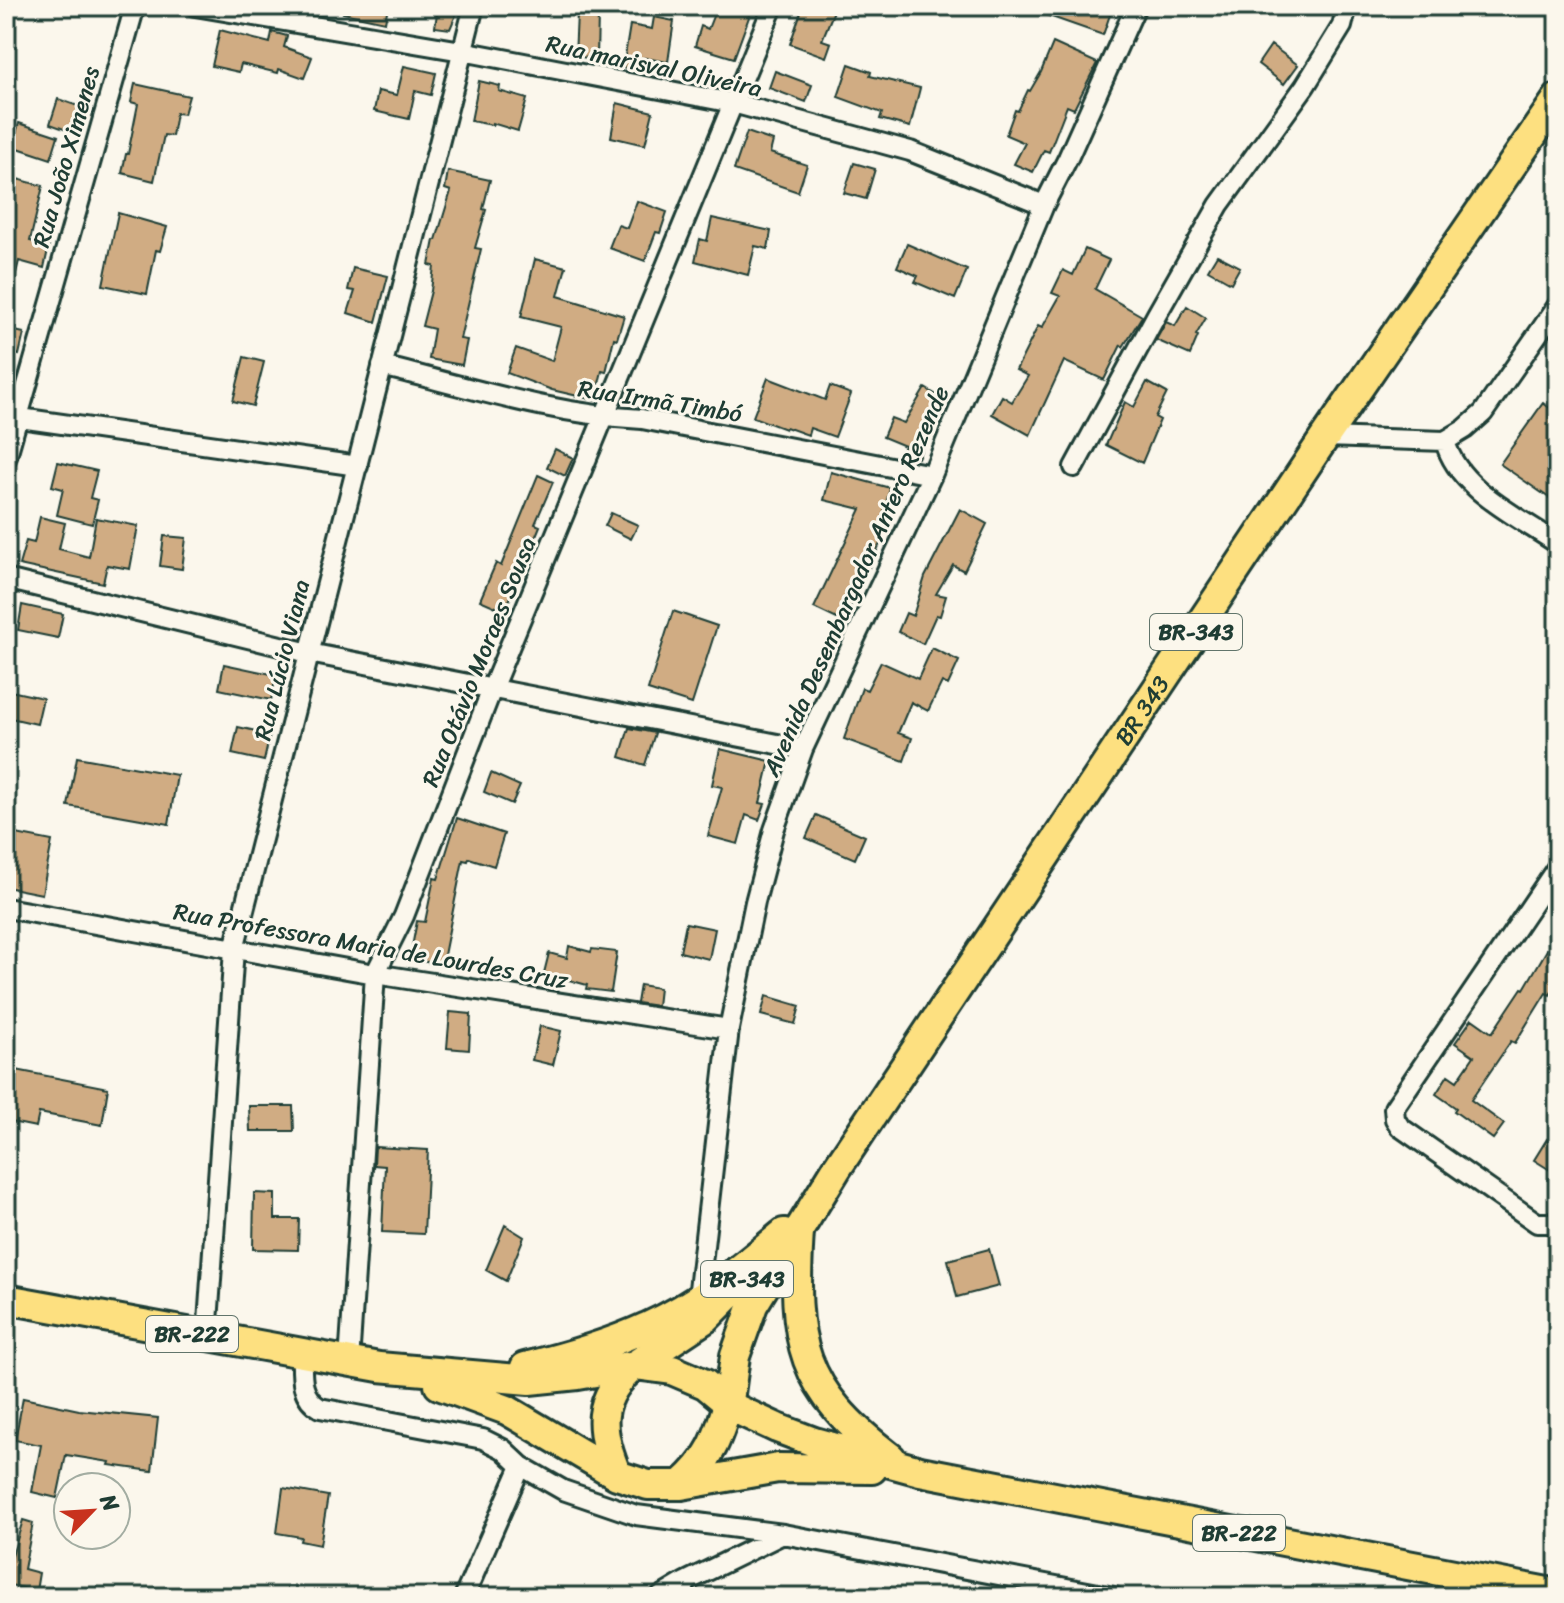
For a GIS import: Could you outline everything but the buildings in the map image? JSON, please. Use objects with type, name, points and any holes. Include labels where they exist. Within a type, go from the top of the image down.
[{"type":"main road","name":"BR 343","points":[[792,1232],[1325,437],[1558,98]]},
{"type":"main road","points":[[487,1378],[604,1344],[650,1326],[731,1277],[792,1232]]},
{"type":"main road","points":[[792,1232],[797,1315],[806,1358],[825,1395],[848,1422],[911,1469]]},
{"type":"main road","name":"BR-343","points":[[617,1475],[604,1439],[603,1419],[611,1390],[620,1377],[706,1318],[792,1232]]},
{"type":"main road","name":"BR-343","points":[[681,1485],[708,1457],[718,1437],[729,1401],[730,1379],[741,1333],[792,1232]]},
{"type":"main road","name":"BR-222","points":[[6,1299],[379,1367],[529,1380],[635,1365],[672,1370],[691,1376],[729,1401],[734,1408],[777,1428],[814,1442],[911,1469],[1558,1594]]},
{"type":"main road","name":"BR-222","points":[[379,1367],[468,1394],[507,1410],[617,1475],[648,1485],[681,1485],[778,1468],[911,1469]]},
{"type":"street","name":"Rua João Ximenes","points":[[6,459],[11,417],[135,6]]},
{"type":"street","name":"Rua marisval Oliveira","points":[[195,6],[462,51],[733,103],[910,151],[1044,205]]},
{"type":"street","name":"Rua Lúcio Viana","points":[[207,1337],[234,949],[474,6]]},
{"type":"street","name":"Rua Otávio Moraes Sousa","points":[[349,1362],[375,974],[404,916],[492,689],[773,6]]},
{"type":"street","name":"Avenida Desembargador Antero Rezende","points":[[698,1298],[729,1029],[755,902],[774,830],[803,749],[932,475],[1044,205],[1136,6]]},
{"type":"street","points":[[1074,467],[1211,218],[1305,86],[1342,26],[1347,6]]},
{"type":"street","points":[[1325,437],[1445,441],[1483,413],[1558,305]]},
{"type":"street","name":"Rua Irmã Timbó","points":[[382,366],[562,410],[642,419],[932,475]]},
{"type":"street","points":[[11,417],[358,466]]},
{"type":"street","points":[[1445,441],[1449,456],[1470,483],[1558,544]]},
{"type":"street","points":[[6,579],[309,653],[803,749]]},
{"type":"street","points":[[1558,866],[1394,1108],[1393,1114],[1400,1127],[1537,1223],[1558,1223]]},
{"type":"street","name":"Rua Professora Maria de Lourdes Cruz","points":[[6,908],[375,974],[729,1029]]},
{"type":"street","points":[[302,1353],[303,1386],[312,1403],[320,1408],[483,1439],[563,1490],[636,1515],[783,1534],[1064,1593],[1114,1597]]},
{"type":"street","points":[[464,1597],[521,1466]]},
{"type":"street","points":[[660,1597],[684,1589],[783,1534]]}]
